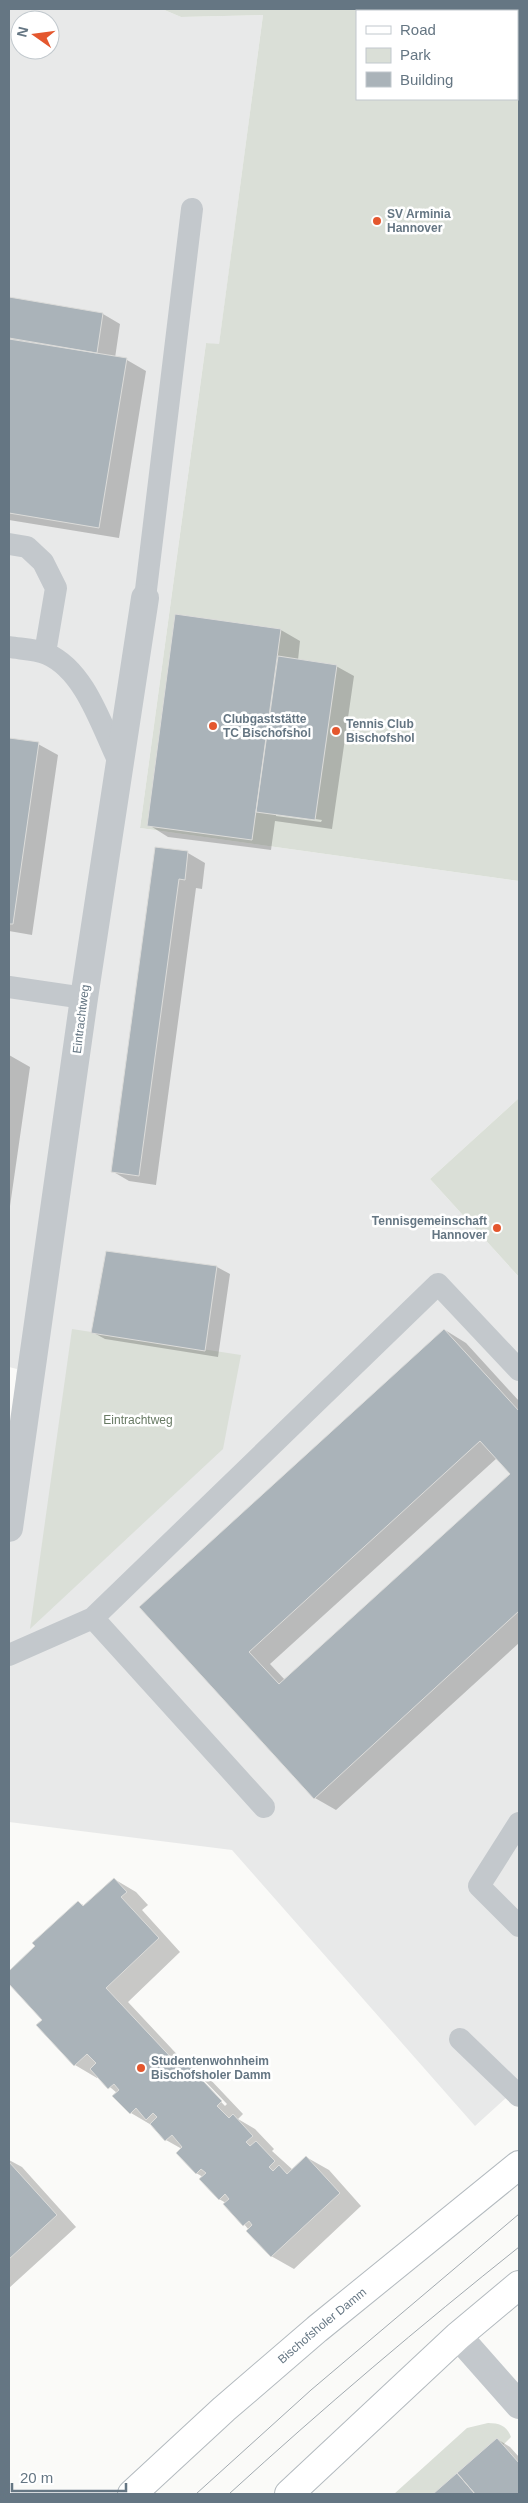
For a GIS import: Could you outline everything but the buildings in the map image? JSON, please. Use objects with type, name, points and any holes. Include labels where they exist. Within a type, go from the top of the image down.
[{"type":"main road","name":"Bischofsholer Damm","points":[[132,2494],[224,2409],[317,2328],[519,2165]]},
{"type":"main road","points":[[289,2494],[458,2336],[519,2285]]},
{"type":"street","name":"Eintrachtweg","points":[[9,1528],[84,998],[144,598]]},
{"type":"street","points":[[458,2336],[519,2404]]},
{"type":"lane","points":[[144,598],[192,209]]},
{"type":"lane","points":[[9,544],[27,547],[43,562],[56,588],[45,653]]},
{"type":"lane","points":[[9,647],[45,653],[64,666],[87,696],[120,764]]},
{"type":"lane","points":[[9,987],[84,998]]},
{"type":"lane","points":[[9,1655],[93,1618],[438,1284],[519,1370]]},
{"type":"lane","points":[[93,1618],[264,1807]]},
{"type":"lane","points":[[519,1823],[479,1886],[519,1926]]},
{"type":"lane","points":[[460,2039],[519,2096]]},
{"type":"shaded area","points":[[9,9],[162,9],[181,17],[263,15],[219,345],[206,343],[140,828],[519,881],[519,1098],[430,1179],[519,1277],[519,2086],[475,2126],[232,1850],[9,1822],[9,1453],[17,1369],[9,1367]]},
{"type":"green space","name":"SV Arminia Hannover","points":[[162,9],[519,9],[519,881],[140,828],[206,343],[219,344],[263,15],[181,17]]},
{"type":"green space","name":"Tennisgemeinschaft Hannover","points":[[519,1098],[519,1277],[430,1179]]},
{"type":"green space","name":"Eintrachtweg","points":[[72,1329],[241,1355],[223,1449],[30,1629]]},
{"type":"green space","points":[[488,2423],[503,2426],[511,2437],[503,2445],[497,2438],[434,2494],[394,2494],[467,2428]]},
{"type":"tram line","points":[[196,2494],[311,2390],[519,2214]]},
{"type":"tram line","points":[[229,2494],[372,2368],[519,2247]]},
{"type":"place","name":"SV Arminia Hannover","points":[[377,221]]},
{"type":"place","name":"Clubgaststätte TC Bischofshol","points":[[213,726]]},
{"type":"place","name":"Tennis Club Bischofshol","points":[[336,731]]},
{"type":"place","name":"Tennisgemeinschaft Hannover","points":[[497,1228]]},
{"type":"place","name":"Studentenwohnheim Bischofsholer Damm","points":[[141,2068]]}]
